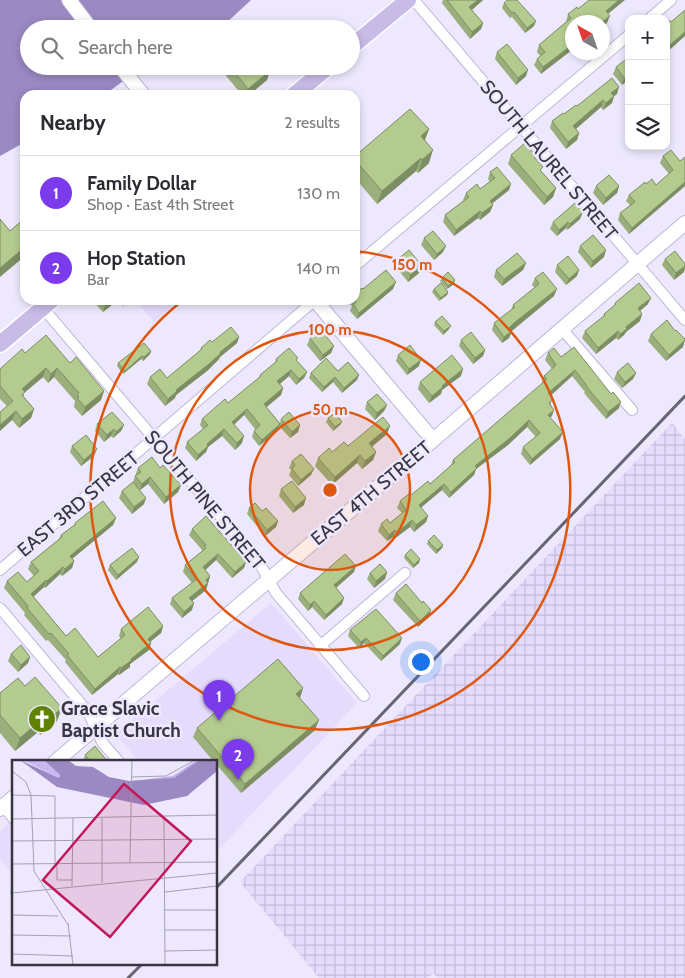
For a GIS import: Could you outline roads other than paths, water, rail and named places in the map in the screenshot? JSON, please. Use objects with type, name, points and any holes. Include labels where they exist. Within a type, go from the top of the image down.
[{"type":"main road","points":[[360,40],[408,0]]},
{"type":"main road","points":[[300,90],[317,75]]},
{"type":"main road","points":[[0,344],[46,305]]},
{"type":"street","points":[[69,0],[84,20]]},
{"type":"street","name":"SOUTH LAUREL STREET","points":[[414,0],[685,320]]},
{"type":"street","points":[[654,15],[671,0]]},
{"type":"street","points":[[360,262],[625,38]]},
{"type":"street","points":[[127,75],[139,90]]},
{"type":"street","name":"EAST 4TH STREET","points":[[57,760],[433,440],[685,222]]},
{"type":"street","name":"SOUTH PINE STREET","points":[[48,305],[154,439],[260,562],[276,593],[364,696]]},
{"type":"street","name":"EAST 3RD STREET","points":[[0,570],[309,305]]},
{"type":"street","points":[[319,305],[433,440]]},
{"type":"street","points":[[562,329],[632,410]]},
{"type":"street","points":[[320,646],[405,573]]},
{"type":"street","points":[[0,608],[88,712],[102,742],[117,760]]},
{"type":"street","points":[[12,799],[1,808],[12,817]]},
{"type":"railway","points":[[218,886],[685,396]]},
{"type":"railway","points":[[128,978],[140,966]]},
{"type":"place","name":"Grace Slavic Baptist Church","points":[[42,719]]},
{"type":"place","name":"Family Dollar","points":[[219,721]]},
{"type":"place","name":"Hop Station","points":[[238,780]]}]
